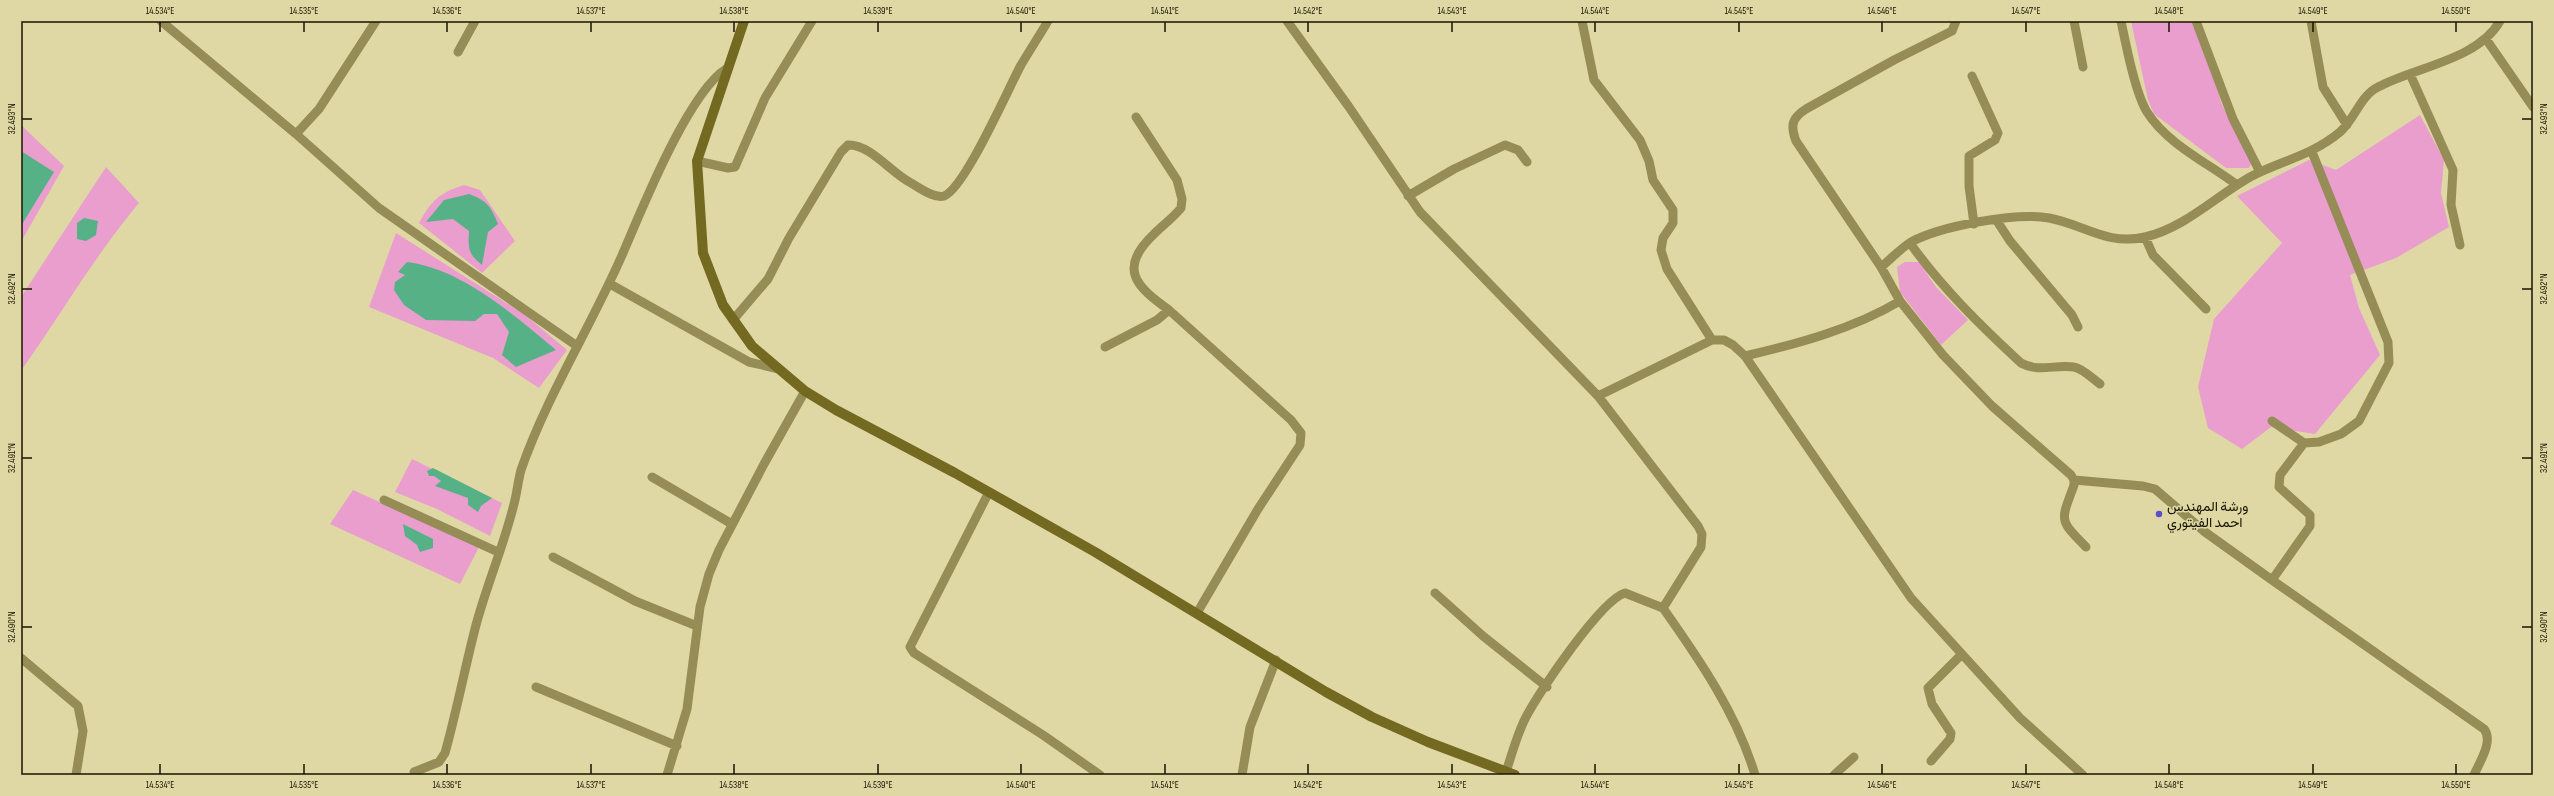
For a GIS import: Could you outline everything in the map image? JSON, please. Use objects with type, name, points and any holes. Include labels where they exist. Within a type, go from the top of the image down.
[{"type":"main road","points":[[744,21],[726,69],[697,161],[703,253],[723,305],[752,346],[805,391],[989,492],[1372,717],[1428,742],[1511,774]]},
{"type":"street","points":[[161,21],[296,134],[380,208],[578,346]]},
{"type":"street","points":[[296,134],[320,109],[376,21]]},
{"type":"street","points":[[458,52],[475,21]]},
{"type":"street","points":[[697,161],[728,168],[736,167],[765,98],[812,21]]},
{"type":"street","points":[[733,320],[768,279],[789,238],[841,152],[848,145],[857,145],[866,149],[904,180],[935,196],[948,194],[957,184],[994,123],[1021,66],[1048,21]]},
{"type":"street","points":[[1287,21],[1349,107],[1408,196],[1484,280],[1598,396],[1698,526],[1702,534],[1701,547],[1663,608]]},
{"type":"street","points":[[1582,21],[1594,80],[1640,140],[1649,161],[1653,180],[1673,210],[1673,224],[1663,238],[1661,250],[1667,269],[1712,340]]},
{"type":"street","points":[[1956,21],[1952,31],[1894,60],[1806,109],[1795,116],[1792,123],[1796,141],[1881,267],[1900,301],[1943,355],[1992,406],[2074,480],[2155,489],[2205,532],[2484,729],[2487,733],[2488,742],[2474,775]]},
{"type":"street","points":[[2074,21],[2083,67]]},
{"type":"street","points":[[2121,21],[2131,65],[2147,112],[2174,140],[2237,185]]},
{"type":"street","points":[[2196,21],[2233,119],[2260,172]]},
{"type":"street","points":[[2311,21],[2323,87],[2347,125]]},
{"type":"street","points":[[1881,267],[1910,243],[1939,231],[1974,224],[2026,217],[2050,218],[2104,237],[2122,240],[2145,237],[2205,208],[2237,185],[2260,172],[2312,152],[2347,125],[2368,93],[2385,83],[2445,61],[2486,39],[2500,21]]},
{"type":"street","points":[[2486,39],[2533,107]]},
{"type":"street","points":[[414,772],[439,762],[445,753],[476,625],[514,504],[520,472],[542,417],[610,284],[642,208],[681,127],[715,76],[726,69]]},
{"type":"street","points":[[2410,74],[2453,170],[2451,205],[2460,246]]},
{"type":"street","points":[[1972,76],[1998,133],[1995,140],[1969,156],[1969,186],[1974,224]]},
{"type":"street","points":[[1136,118],[1177,180],[1181,194],[1181,208],[1139,249],[1135,259],[1135,272],[1138,284],[1147,294],[1169,310],[1291,420],[1299,429],[1302,437],[1300,445],[1258,509],[1197,613]]},
{"type":"street","points":[[1408,196],[1454,169],[1505,145],[1518,150],[1527,162]]},
{"type":"street","points":[[2272,421],[2304,443],[2319,442],[2341,434],[2359,421],[2385,373],[2391,354],[2388,342],[2354,255],[2312,152]]},
{"type":"street","points":[[1997,221],[2010,241],[2072,315],[2078,327]]},
{"type":"street","points":[[2145,237],[2153,255],[2206,309]]},
{"type":"street","points":[[1910,243],[1934,276],[1973,318],[2021,363],[2030,368],[2041,369],[2075,367],[2100,384]]},
{"type":"street","points":[[610,284],[749,362],[779,369]]},
{"type":"street","points":[[1745,356],[1827,333],[1881,312],[1900,301]]},
{"type":"street","points":[[1105,347],[1143,328],[1169,310]]},
{"type":"street","points":[[1598,396],[1712,340],[1724,340],[1733,344],[1745,356],[1911,598],[2020,718],[2083,775]]},
{"type":"street","points":[[667,775],[687,709],[700,607],[709,574],[732,524],[805,391]]},
{"type":"street","points":[[2272,580],[2310,526],[2310,515],[2279,487],[2278,480],[2280,475],[2304,443]]},
{"type":"street","points":[[652,477],[732,524]]},
{"type":"street","points":[[2074,480],[2063,520],[2066,526],[2086,547]]},
{"type":"street","points":[[989,492],[910,647],[914,653],[1043,735],[1100,775]]},
{"type":"street","points":[[384,500],[498,552]]},
{"type":"street","points":[[553,557],[635,601],[698,626]]},
{"type":"street","points":[[1435,593],[1483,636],[1547,687]]},
{"type":"street","points":[[1511,774],[1526,718],[1581,636],[1607,604],[1618,595],[1632,595],[1663,608],[1701,663],[1731,719],[1755,775]]},
{"type":"street","points":[[1931,761],[1950,739],[1951,733],[1932,704],[1928,688],[1962,654]]},
{"type":"street","points":[[21,658],[78,706],[83,731],[76,775]]},
{"type":"street","points":[[1242,775],[1250,727],[1276,660]]},
{"type":"street","points":[[536,687],[677,746]]},
{"type":"street","points":[[1834,775],[1854,757]]},
{"type":"shaded area","points":[[2131,21],[2191,21],[2210,65],[2222,105],[2249,155],[2251,164],[2249,168],[2226,168],[2154,114],[2148,100]]},
{"type":"shaded area","points":[[2420,115],[2444,160],[2441,193],[2449,227],[2396,258],[2350,275],[2359,308],[2380,355],[2315,434],[2271,427],[2242,449],[2208,428],[2198,387],[2214,319],[2282,243],[2237,196],[2309,160],[2336,170]]},
{"type":"shaded area","points":[[21,125],[64,166],[21,242]]},
{"type":"shaded area","points":[[21,151],[54,172],[21,226]]},
{"type":"shaded area","points":[[106,167],[139,203],[108,243],[23,368],[21,368],[21,297]]},
{"type":"shaded area","points":[[464,185],[480,190],[515,241],[482,273],[419,223],[428,208],[437,198],[448,191]]},
{"type":"shaded area","points":[[469,194],[488,205],[498,224],[488,232],[482,265],[471,254],[469,246],[469,231],[453,219],[426,222],[444,200]]},
{"type":"shaded area","points":[[84,218],[98,221],[96,235],[86,241],[77,239],[77,223]]},
{"type":"shaded area","points":[[396,233],[524,314],[567,350],[539,388],[493,358],[369,307]]},
{"type":"shaded area","points":[[407,262],[427,266],[448,274],[467,284],[523,322],[556,350],[516,367],[502,355],[509,332],[497,314],[484,314],[475,321],[426,320],[404,305],[394,290],[395,282],[405,275],[398,272]]},
{"type":"shaded area","points":[[1905,262],[1919,262],[1936,287],[1968,320],[1941,345],[1900,292],[1897,267]]},
{"type":"shaded area","points":[[412,459],[502,503],[490,536],[437,509],[395,492]]},
{"type":"shaded area","points":[[433,468],[492,498],[481,506],[478,512],[468,505],[468,498],[435,486],[441,481],[434,476],[429,476],[427,471]]},
{"type":"shaded area","points":[[353,490],[479,547],[460,584],[330,524]]},
{"type":"shaded area","points":[[403,524],[433,539],[433,548],[420,552],[417,545],[405,536]]},
{"type":"place","name":"ورشة المهندس احمد الفيتوري","points":[[2159,514]]}]
